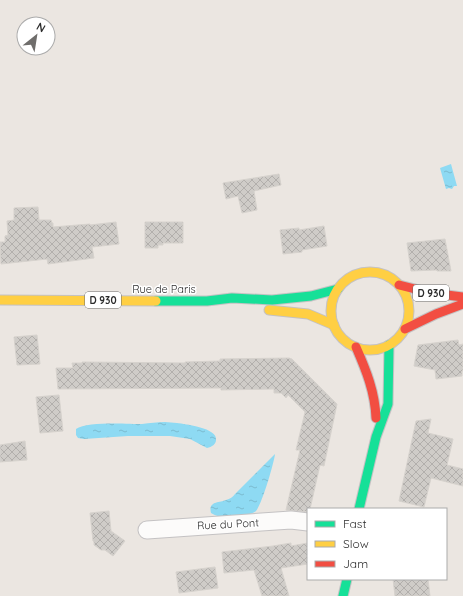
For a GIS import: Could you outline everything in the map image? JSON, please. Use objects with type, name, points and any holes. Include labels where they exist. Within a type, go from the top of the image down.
[{"type":"main road","points":[[372,272],[391,278],[399,285],[405,294],[409,306],[405,328],[398,338],[389,345],[378,349],[367,350],[346,342],[334,325],[331,313],[333,300],[338,289],[344,282],[353,276],[372,272]]},
{"type":"main road","name":"D 930","points":[[399,285],[434,293],[463,297]]},
{"type":"main road","name":"Rue de Paris","points":[[0,300],[207,301],[232,298],[272,300],[311,296],[338,289]]},
{"type":"main road","name":"Rue de Paris","points":[[207,301],[248,308]]},
{"type":"main road","name":"D 930","points":[[405,328],[463,304]]},
{"type":"main road","points":[[264,309],[308,314],[334,325]]},
{"type":"main road","points":[[359,508],[376,437],[388,404],[389,345]]},
{"type":"main road","points":[[356,347],[368,374],[373,390],[376,408],[376,437]]},
{"type":"main road","points":[[343,596],[347,580]]},
{"type":"street","name":"Rue du Pont","points":[[147,530],[291,520],[307,522]]},
{"type":"water","points":[[451,164],[457,186],[454,186],[452,189],[446,189],[440,168]]},
{"type":"water","points":[[165,422],[187,424],[212,432],[215,436],[215,443],[207,448],[190,439],[170,436],[128,436],[84,439],[78,438],[76,435],[76,429],[81,426]]},
{"type":"water","points":[[275,454],[264,492],[256,511],[249,514],[226,517],[217,516],[211,513],[210,509],[213,504],[232,497]]},
{"type":"building","points":[[279,174],[281,185],[254,191],[257,210],[242,213],[238,196],[226,199],[223,183]]},
{"type":"building","points":[[38,207],[39,220],[51,220],[53,227],[116,222],[119,244],[92,247],[94,258],[48,264],[47,259],[1,264],[0,242],[5,242],[5,236],[8,235],[7,221],[14,220],[14,208]]},
{"type":"building","points":[[145,222],[183,222],[183,243],[163,243],[163,245],[158,245],[158,248],[145,248]]},
{"type":"building","points":[[324,226],[327,246],[302,250],[302,252],[283,254],[280,230],[299,228],[299,230]]},
{"type":"building","points":[[445,239],[451,271],[411,271],[407,243]]},
{"type":"building","points":[[37,335],[40,364],[17,365],[14,337]]},
{"type":"building","points":[[458,340],[459,345],[463,344],[462,376],[436,379],[435,370],[414,366],[418,345]]},
{"type":"building","points":[[220,359],[292,359],[337,404],[324,466],[320,465],[310,508],[307,508],[307,512],[286,510],[300,450],[296,450],[305,412],[288,395],[286,398],[281,393],[274,393],[274,389],[58,389],[56,368],[73,368],[72,363],[185,363],[220,361]]},
{"type":"building","points":[[59,395],[63,431],[40,433],[36,397]]},
{"type":"building","points":[[431,419],[428,433],[453,439],[447,465],[463,469],[463,486],[431,478],[424,507],[399,501],[416,421]]},
{"type":"building","points":[[25,441],[27,460],[0,462],[0,445]]},
{"type":"building","points":[[109,511],[111,531],[125,541],[113,556],[94,545],[90,513]]},
{"type":"building","points":[[291,543],[291,546],[307,543],[307,564],[281,568],[289,596],[262,596],[254,570],[224,573],[222,552]]},
{"type":"building","points":[[215,567],[218,588],[179,593],[176,572]]},
{"type":"building","points":[[393,580],[428,580],[430,596],[395,596]]},
{"type":"traffic: fast","points":[[156,301],[207,301],[232,298],[272,300],[311,296],[338,289]]},
{"type":"traffic: fast","points":[[359,508],[376,437],[388,404],[389,345]]},
{"type":"traffic: fast","points":[[343,596],[347,580]]},
{"type":"traffic: slow","points":[[370,272],[385,275],[397,284],[406,296],[409,311],[406,326],[397,338],[385,347],[370,350],[355,347],[343,338],[334,326],[331,311],[334,296],[343,284],[355,275],[370,272]]},
{"type":"traffic: slow","points":[[0,300],[156,301]]},
{"type":"traffic: slow","points":[[269,310],[308,314],[334,325]]},
{"type":"traffic: jam","points":[[399,285],[431,293],[463,297]]},
{"type":"traffic: jam","points":[[405,329],[436,314],[463,304]]},
{"type":"traffic: jam","points":[[356,347],[372,390],[376,418]]}]
